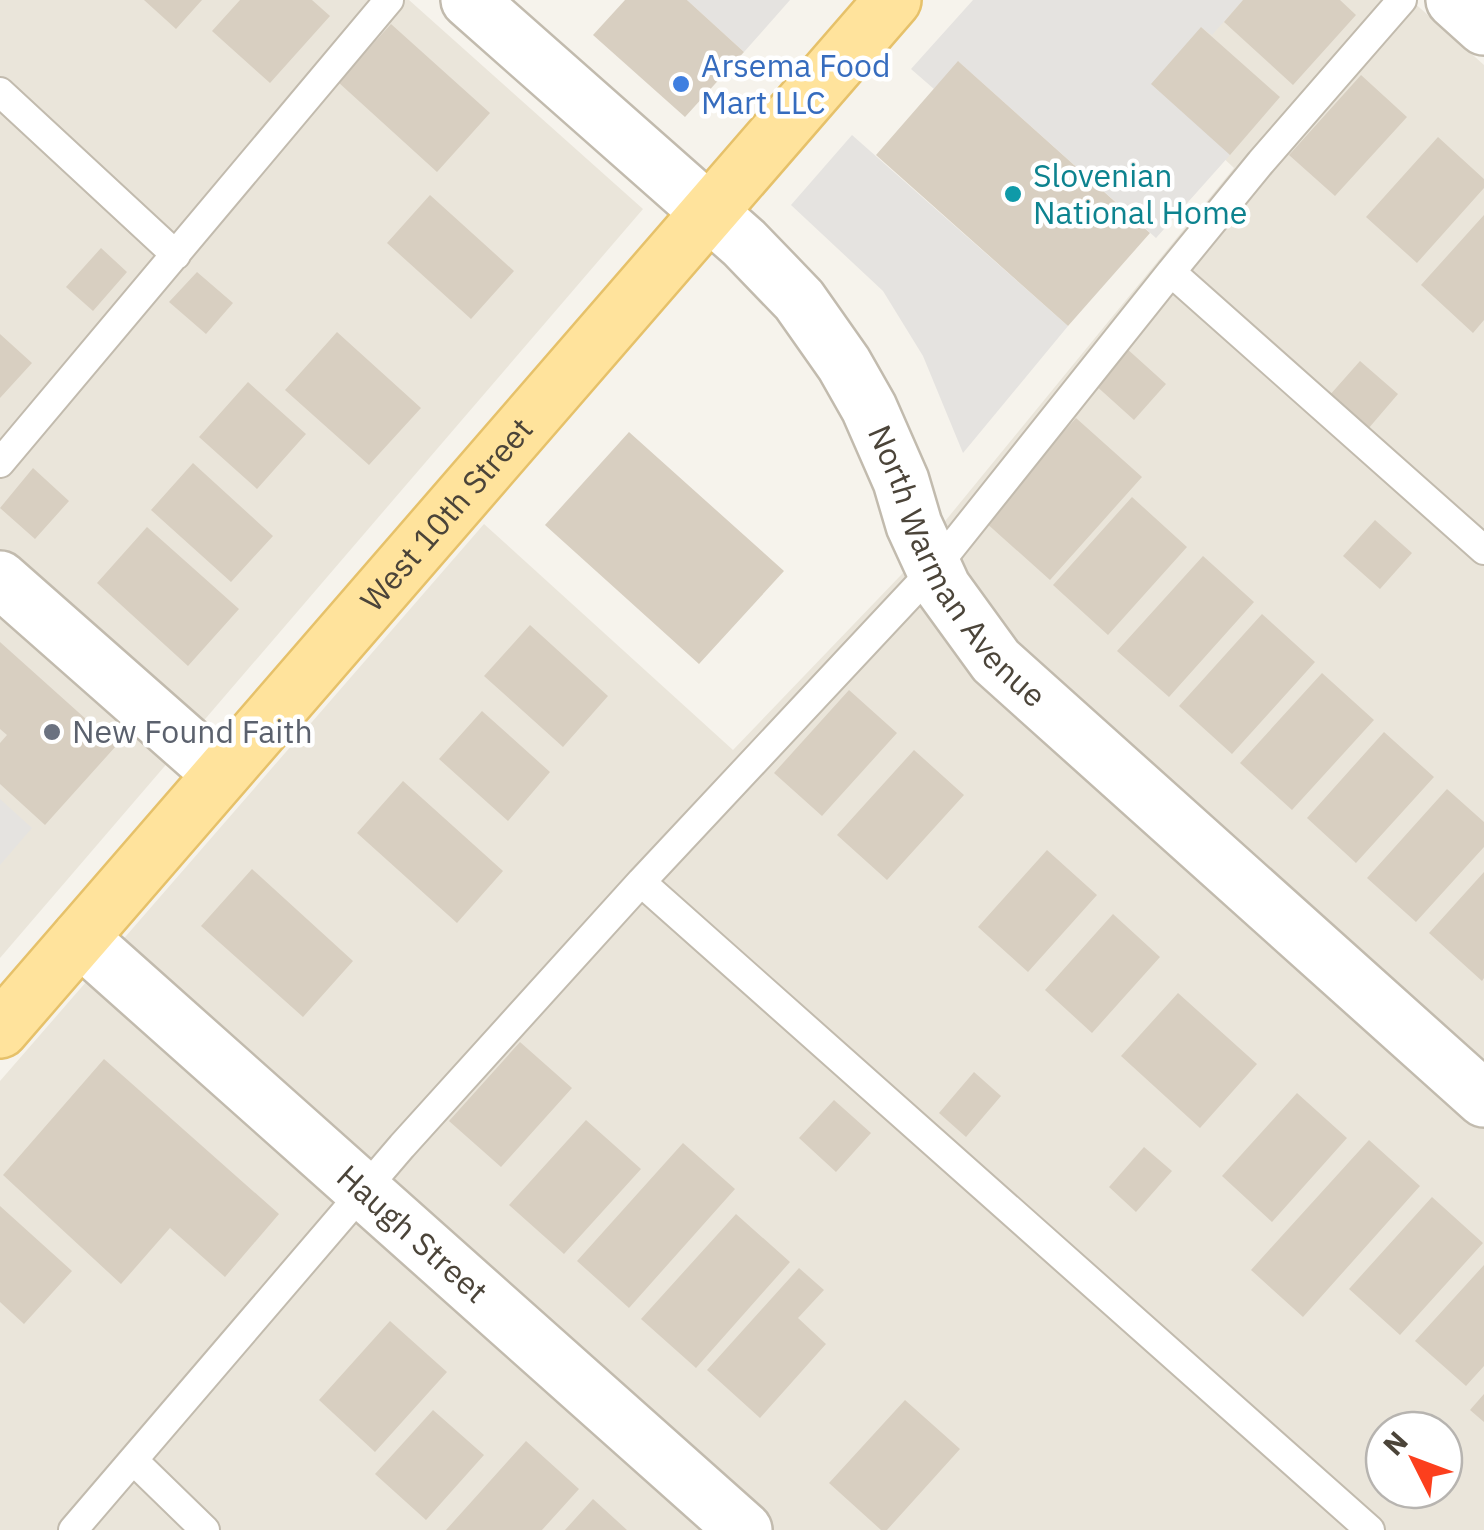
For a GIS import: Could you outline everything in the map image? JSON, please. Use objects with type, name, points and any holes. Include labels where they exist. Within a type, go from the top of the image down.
[{"type":"main road","name":"West 10th Street","points":[[0,1030],[892,0]]},
{"type":"street","name":"North Warman Avenue","points":[[468,0],[764,261],[787,287],[844,364],[890,456],[934,569],[969,626],[1013,679],[1484,1099]]},
{"type":"street","points":[[1454,0],[1484,27]]},
{"type":"street","points":[[0,578],[221,774]]},
{"type":"street","name":"Haugh Street","points":[[80,938],[744,1530]]},
{"type":"lane","points":[[0,463],[389,0]]},
{"type":"lane","points":[[73,1530],[364,1191],[641,882],[934,569],[1261,162],[1402,0]]},
{"type":"lane","points":[[0,92],[176,255]]},
{"type":"lane","points":[[1172,272],[1484,550]]},
{"type":"lane","points":[[641,882],[1370,1530]]},
{"type":"lane","points":[[133,1460],[206,1530]]},
{"type":"shaded area","points":[[0,0],[409,0],[643,209],[0,958]]},
{"type":"shaded area","points":[[687,0],[790,0],[744,52]]},
{"type":"shaded area","points":[[973,0],[1243,0],[1212,35],[1201,27],[1230,155],[1156,238],[959,62],[934,89],[911,69]]},
{"type":"shaded area","points":[[1228,0],[1411,0],[1484,65],[1484,1530],[0,1530],[0,1081],[484,524],[733,750],[901,575],[1234,168],[1144,83]]},
{"type":"shaded area","points":[[852,135],[1068,326],[963,453],[923,356],[883,291],[791,205]]},
{"type":"shaded area","points":[[0,799],[32,828],[0,865]]},
{"type":"building","points":[[144,0],[202,0],[176,29]]},
{"type":"building","points":[[240,0],[312,0],[330,16],[270,83],[212,31]]},
{"type":"building","name":"Arsema Food Mart LLC","points":[[625,0],[687,0],[744,52],[685,117],[593,35]]},
{"type":"building","points":[[1243,0],[1340,0],[1356,15],[1293,85],[1224,22]]},
{"type":"building","points":[[391,24],[490,113],[437,172],[338,82]]},
{"type":"building","points":[[1201,27],[1280,97],[1230,155],[1151,84]]},
{"type":"building","name":"Slovenian National Home","points":[[958,61],[1150,233],[1068,326],[876,155]]},
{"type":"building","points":[[1361,75],[1407,117],[1335,196],[1289,155]]},
{"type":"building","points":[[1438,137],[1484,179],[1484,188],[1417,263],[1366,217]]},
{"type":"building","points":[[430,195],[514,271],[471,319],[387,243]]},
{"type":"building","points":[[1484,215],[1484,320],[1473,333],[1421,285]]},
{"type":"building","points":[[101,248],[127,272],[93,311],[66,287]]},
{"type":"building","points":[[197,272],[233,303],[206,334],[169,302]]},
{"type":"building","points":[[337,332],[421,408],[369,465],[285,390]]},
{"type":"building","points":[[0,334],[32,363],[0,398]]},
{"type":"building","points":[[1125,347],[1166,384],[1134,420],[1093,383]]},
{"type":"building","points":[[1360,361],[1398,394],[1368,429],[1329,396]]},
{"type":"building","points":[[248,382],[306,434],[257,489],[199,437]]},
{"type":"building","points":[[1076,418],[1142,477],[1050,580],[984,521]]},
{"type":"building","points":[[629,432],[784,571],[699,664],[545,525]]},
{"type":"building","points":[[193,463],[273,536],[231,582],[151,510]]},
{"type":"building","points":[[33,468],[69,501],[35,539],[0,508]]},
{"type":"building","points":[[1132,497],[1187,547],[1108,635],[1053,585]]},
{"type":"building","points":[[1375,520],[1412,553],[1380,589],[1343,556]]},
{"type":"building","points":[[147,527],[239,609],[188,666],[97,583]]},
{"type":"building","points":[[1203,556],[1254,602],[1169,697],[1117,651]]},
{"type":"building","points":[[1262,614],[1315,662],[1232,754],[1179,706]]},
{"type":"building","points":[[530,625],[608,696],[563,747],[484,676]]},
{"type":"building","name":"New Found Faith","points":[[0,642],[116,746],[45,825],[0,784],[0,743],[7,735],[0,729]]},
{"type":"building","points":[[1322,673],[1374,720],[1292,810],[1240,763]]},
{"type":"building","points":[[849,690],[897,733],[822,816],[774,773]]},
{"type":"building","points":[[482,711],[550,772],[508,821],[439,759]]},
{"type":"building","points":[[1384,732],[1434,777],[1356,863],[1307,818]]},
{"type":"building","points":[[914,750],[964,795],[887,880],[837,835]]},
{"type":"building","points":[[403,781],[503,871],[457,923],[357,833]]},
{"type":"building","points":[[1447,789],[1484,822],[1484,847],[1416,922],[1367,878]]},
{"type":"building","points":[[1047,850],[1097,895],[1028,972],[978,927]]},
{"type":"building","points":[[252,869],[353,961],[303,1017],[201,926]]},
{"type":"building","points":[[1484,872],[1484,978],[1482,981],[1429,933]]},
{"type":"building","points":[[1113,914],[1160,957],[1092,1033],[1045,990]]},
{"type":"building","points":[[1178,993],[1257,1064],[1200,1128],[1121,1056]]},
{"type":"building","points":[[520,1042],[572,1088],[501,1167],[449,1121]]},
{"type":"building","points":[[104,1059],[279,1214],[225,1277],[170,1228],[121,1284],[3,1175]]},
{"type":"building","points":[[974,1072],[1001,1096],[966,1137],[939,1113]]},
{"type":"building","points":[[1297,1093],[1347,1138],[1272,1222],[1222,1176]]},
{"type":"building","points":[[834,1100],[871,1133],[836,1172],[799,1138]]},
{"type":"building","points":[[586,1120],[641,1169],[564,1254],[509,1205]]},
{"type":"building","points":[[1369,1140],[1420,1186],[1303,1317],[1251,1270]]},
{"type":"building","points":[[683,1143],[735,1189],[629,1308],[577,1261]]},
{"type":"building","points":[[1144,1147],[1172,1171],[1136,1212],[1109,1187]]},
{"type":"building","points":[[1432,1197],[1483,1243],[1400,1335],[1349,1289]]},
{"type":"building","points":[[0,1206],[72,1271],[24,1324],[0,1302]]},
{"type":"building","points":[[736,1214],[790,1262],[696,1368],[641,1319]]},
{"type":"building","points":[[1484,1265],[1484,1366],[1466,1386],[1415,1341]]},
{"type":"building","points":[[799,1268],[824,1290],[798,1318],[826,1344],[760,1418],[707,1370]]},
{"type":"building","points":[[390,1321],[447,1372],[375,1452],[319,1400]]},
{"type":"building","points":[[1484,1394],[1484,1422],[1470,1410]]},
{"type":"building","points":[[905,1400],[960,1449],[887,1530],[881,1530],[829,1483]]},
{"type":"building","points":[[433,1410],[484,1455],[426,1520],[375,1474]]},
{"type":"building","points":[[526,1441],[579,1489],[542,1530],[446,1530]]},
{"type":"building","points":[[593,1499],[627,1530],[565,1530]]},
{"type":"place","name":"Arsema Food Mart LLC","points":[[681,84]]},
{"type":"place","name":"Slovenian National Home","points":[[1013,194]]},
{"type":"place","name":"New Found Faith","points":[[52,732]]}]
